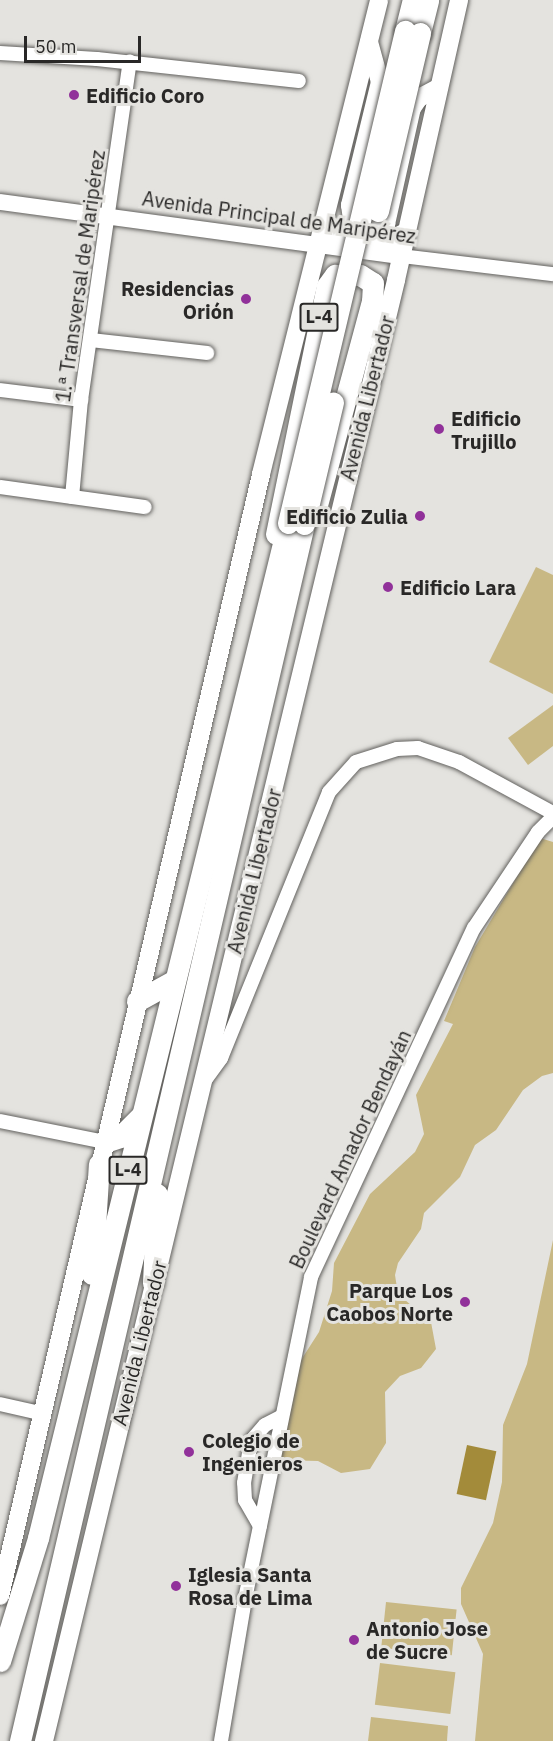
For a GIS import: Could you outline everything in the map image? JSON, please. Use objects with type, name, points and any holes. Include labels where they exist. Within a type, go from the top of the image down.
[{"type":"main road","name":"L-4","points":[[0,1596],[40,1413],[137,1001],[379,0]]},
{"type":"main road","name":"Avenida Libertador","points":[[413,0],[413,32]]},
{"type":"main road","name":"Avenida Libertador","points":[[0,1661],[38,1538],[250,677],[296,524],[413,32],[428,0]]},
{"type":"main road","name":"Avenida Libertador","points":[[44,1741],[401,256],[459,0]]},
{"type":"main road","name":"L-4","points":[[369,42],[380,82],[350,206],[352,220],[379,227],[386,224],[412,108],[419,98],[438,88]]},
{"type":"main road","points":[[325,219],[333,231],[390,240],[406,232]]},
{"type":"main road","name":"L-4","points":[[250,677],[327,286],[335,275],[360,275],[373,283],[372,301],[334,451],[298,550]]},
{"type":"main road","name":"Avenida Libertador","points":[[20,1741],[298,550],[296,524]]},
{"type":"main road","points":[[137,1001],[174,980]]},
{"type":"main road","points":[[105,1142],[120,1137],[141,1115]]},
{"type":"main road","name":"L-4","points":[[153,1283],[164,1122]]},
{"type":"main road","name":"L-4","points":[[85,1346],[99,1164]]},
{"type":"main road","points":[[52,1709],[54,1741]]},
{"type":"street","points":[[0,53],[130,62],[299,81]]},
{"type":"street","name":"1.ª Transversal de Maripérez","points":[[72,497],[81,400],[130,62]]},
{"type":"street","name":"Avenida Principal de Maripérez","points":[[0,202],[553,274]]},
{"type":"street","points":[[91,340],[207,353]]},
{"type":"street","points":[[0,390],[81,400]]},
{"type":"street","points":[[0,487],[145,507]]},
{"type":"street","points":[[203,1083],[221,1058],[329,792],[356,762],[397,748],[418,748],[459,762],[553,815]]},
{"type":"street","name":"Boulevard Amador Bendayán","points":[[221,1741],[281,1417],[306,1297],[319,1256],[474,928],[537,832],[553,815]]},
{"type":"street","points":[[0,1121],[105,1142]]},
{"type":"street","points":[[0,1404],[40,1413]]},
{"type":"street","points":[[260,1526],[245,1500],[251,1441],[265,1425],[281,1417]]},
{"type":"shaded area","points":[[536,567],[553,575],[553,694],[489,662]]},
{"type":"shaded area","points":[[553,705],[553,746],[528,765],[508,738]]},
{"type":"shaded area","points":[[540,838],[553,842],[553,1073],[542,1076],[523,1090],[496,1130],[475,1145],[460,1177],[424,1213],[421,1229],[398,1263],[395,1275],[398,1294],[431,1322],[436,1349],[421,1368],[400,1376],[385,1392],[386,1443],[370,1469],[341,1473],[318,1461],[276,1460],[294,1371],[319,1332],[332,1291],[334,1263],[370,1194],[415,1152],[424,1134],[416,1095],[453,1024],[444,1021],[475,947]]},
{"type":"shaded area","points":[[553,1240],[553,1741],[475,1741],[483,1654],[461,1604],[461,1588],[493,1523],[502,1482],[503,1425],[527,1364]]},
{"type":"shaded area","points":[[467,1445],[496,1451],[486,1500],[457,1494]]},
{"type":"shaded area","points":[[386,1602],[457,1609],[452,1655],[381,1648]]},
{"type":"shaded area","points":[[380,1663],[455,1672],[450,1714],[375,1705]]},
{"type":"shaded area","points":[[371,1717],[448,1726],[447,1741],[368,1741]]},
{"type":"place","name":"Edificio Coro","points":[[74,95]]},
{"type":"place","name":"Residencias Orión","points":[[246,299]]},
{"type":"place","name":"Edificio Trujillo","points":[[439,429]]},
{"type":"place","name":"Edificio Zulia","points":[[420,516]]},
{"type":"place","name":"Edificio Lara","points":[[388,587]]},
{"type":"place","name":"Parque Los Caobos Norte","points":[[465,1302]]},
{"type":"place","name":"Colegio de Ingenieros","points":[[189,1452]]},
{"type":"place","name":"Iglesia Santa Rosa de Lima","points":[[176,1586]]},
{"type":"place","name":"Antonio Jose de Sucre","points":[[354,1640]]}]
